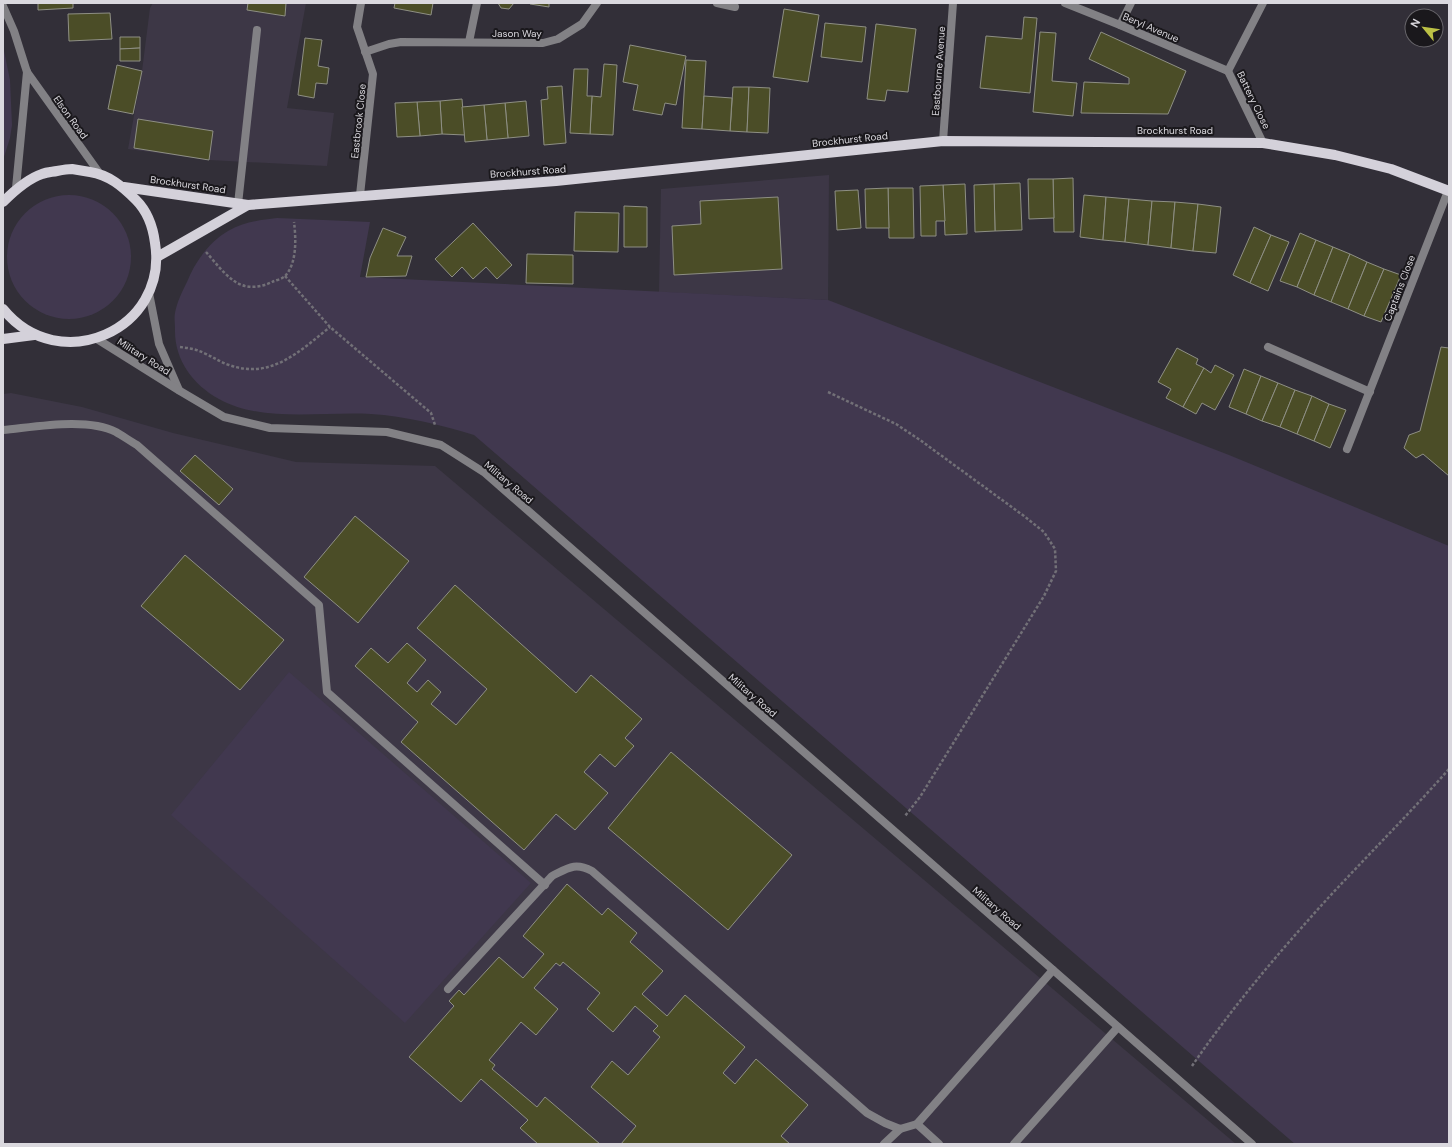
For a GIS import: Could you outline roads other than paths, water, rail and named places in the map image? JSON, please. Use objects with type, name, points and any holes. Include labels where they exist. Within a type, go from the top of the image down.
[{"type":"main road","name":"Brockhurst Road","points":[[124,187],[243,204],[292,202],[360,195],[556,181],[943,141],[1263,143],[1335,156],[1391,169],[1448,191]]},
{"type":"main road","points":[[3,202],[16,188],[42,174],[71,169],[100,174],[124,187],[142,206],[153,230],[158,257],[155,275],[149,293],[136,312],[118,328],[97,339],[65,343],[49,340],[34,335],[12,320],[3,309]]},
{"type":"main road","name":"Brockhurst Road","points":[[158,257],[243,204]]},
{"type":"main road","points":[[3,339],[34,335]]},
{"type":"street","name":"Eastbrook Close","points":[[360,195],[373,74],[357,27],[361,3]]},
{"type":"street","points":[[469,42],[477,3]]},
{"type":"street","name":"Jason Way","points":[[365,52],[389,44],[401,42],[543,44],[558,39],[582,24],[597,3]]},
{"type":"street","points":[[717,3],[735,7]]},
{"type":"street","name":"Eastbourne Avenue","points":[[943,141],[953,3]]},
{"type":"street","name":"Beryl Avenue","points":[[1066,3],[1228,72]]},
{"type":"street","points":[[1120,25],[1131,3]]},
{"type":"street","name":"Battery Close","points":[[1263,3],[1228,72],[1263,143]]},
{"type":"street","name":"Elson Road","points":[[3,6],[14,31],[27,72],[100,174]]},
{"type":"street","points":[[243,204],[257,30]]},
{"type":"street","name":"Elson Road","points":[[16,188],[27,72]]},
{"type":"street","name":"Captains Close","points":[[1347,449],[1448,191]]},
{"type":"street","name":"Military Road","points":[[149,293],[159,344],[180,391]]},
{"type":"street","name":"Military Road","points":[[97,339],[224,417],[270,428],[387,432],[441,445],[485,473],[1252,1144]]},
{"type":"street","points":[[1268,347],[1370,392]]},
{"type":"street","points":[[3,430],[80,424],[97,426],[116,432],[137,445],[319,605],[328,692],[545,885]]},
{"type":"street","points":[[448,989],[552,876],[574,865],[584,867],[592,871],[867,1113],[885,1123],[900,1128],[917,1124],[1053,970]]},
{"type":"street","points":[[1014,1144],[1118,1027]]},
{"type":"street","points":[[917,1124],[939,1144]]},
{"type":"street","points":[[884,1144],[900,1128]]}]
